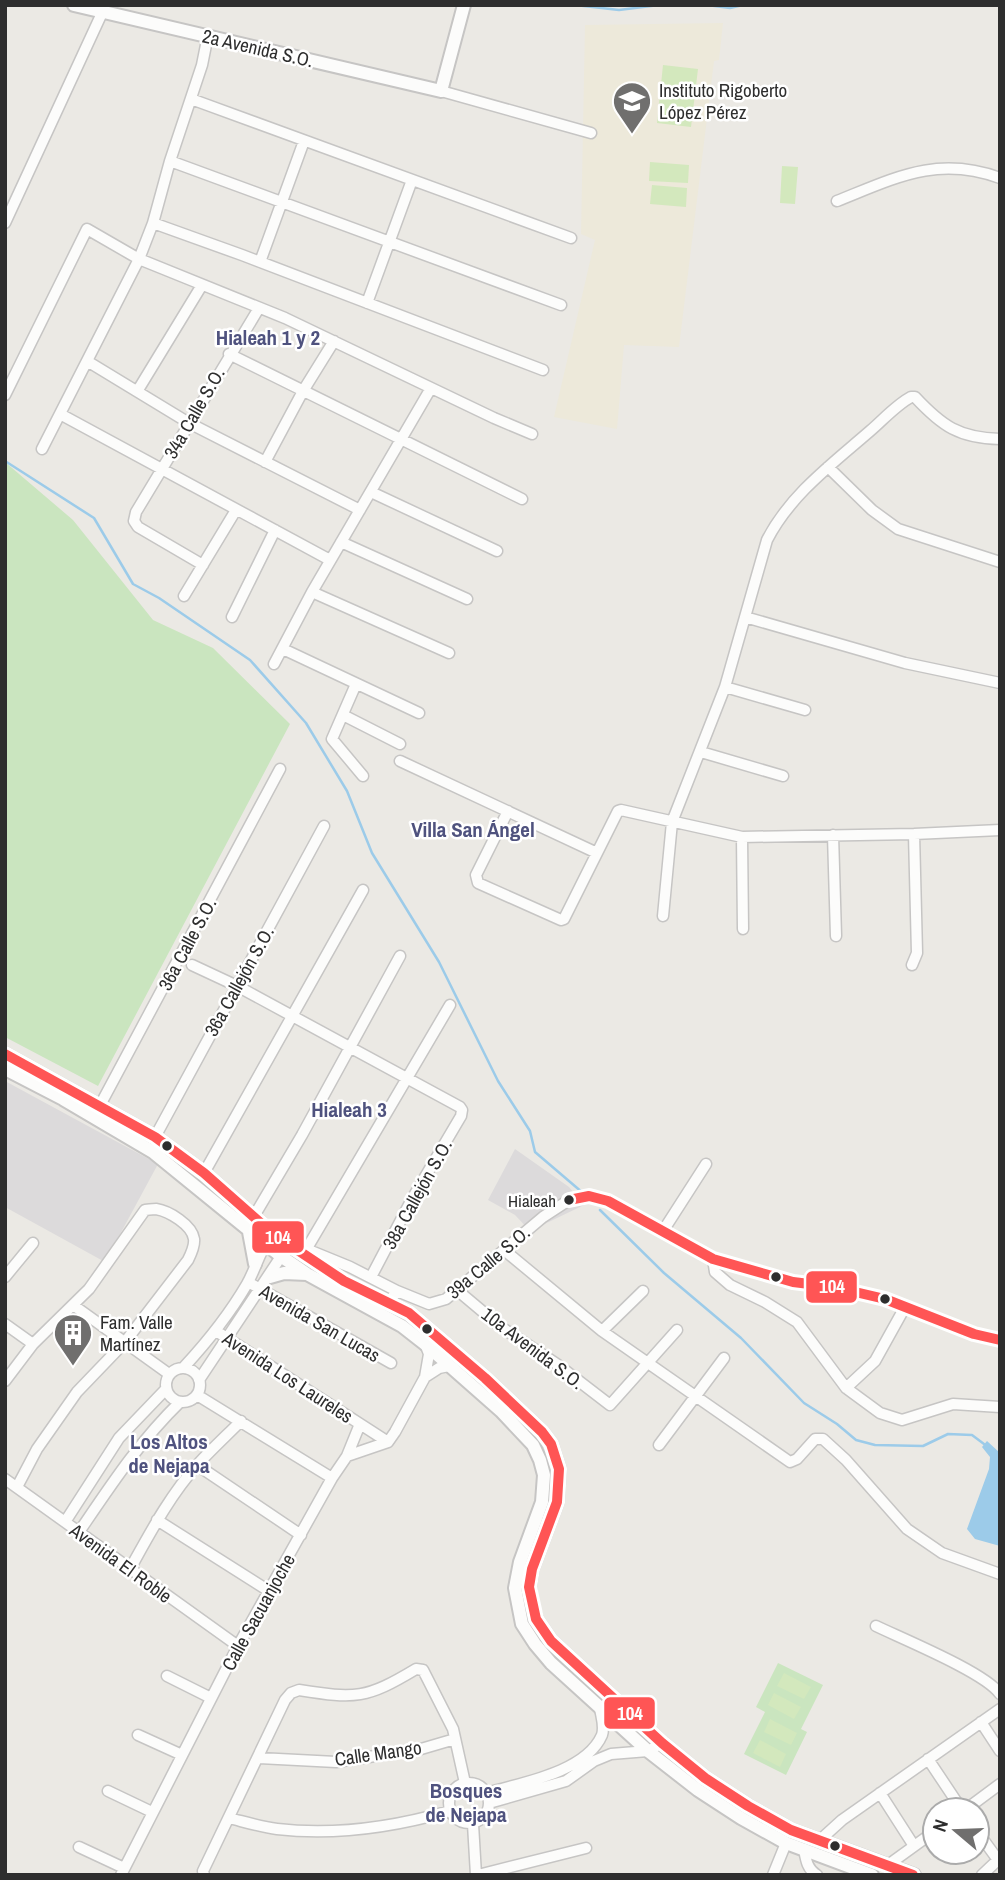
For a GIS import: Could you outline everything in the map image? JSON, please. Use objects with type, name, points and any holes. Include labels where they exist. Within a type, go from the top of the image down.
[{"type":"main road","name":"2a Avenida S.O.","points":[[74,5],[441,91]]},
{"type":"main road","points":[[441,91],[464,5]]},
{"type":"main road","points":[[5,1055],[97,1112],[153,1152],[249,1232],[269,1239]]},
{"type":"main road","points":[[5,1069],[155,1137],[204,1173],[253,1217],[269,1239],[307,1274],[393,1321],[425,1344],[522,1432],[533,1445],[544,1475],[542,1502],[520,1562],[515,1588],[522,1624],[535,1644],[551,1663],[648,1751],[698,1790],[786,1843],[872,1875]]},
{"type":"main road","points":[[249,1232],[255,1264]]},
{"type":"main road","points":[[285,1251],[305,1252],[344,1281],[409,1313],[542,1432],[551,1444],[559,1469],[560,1483],[557,1502],[532,1569],[530,1594],[536,1619],[551,1641],[567,1657],[662,1743],[705,1778],[748,1806],[791,1830],[914,1875]]},
{"type":"main road","points":[[270,1277],[284,1273],[307,1274]]},
{"type":"main road","points":[[347,1296],[360,1297],[380,1307],[388,1303]]},
{"type":"street","points":[[5,223],[102,13]]},
{"type":"street","points":[[42,449],[139,259],[191,99],[208,36]]},
{"type":"street","points":[[441,91],[591,133]]},
{"type":"street","points":[[191,99],[571,239]]},
{"type":"street","points":[[260,262],[304,141]]},
{"type":"street","points":[[170,161],[561,305]]},
{"type":"street","points":[[837,201],[901,175],[951,167],[983,172],[1000,178]]},
{"type":"street","points":[[367,303],[411,180]]},
{"type":"street","points":[[152,223],[543,370]]},
{"type":"street","points":[[5,395],[87,229],[139,259],[334,341],[532,434]]},
{"type":"street","points":[[138,390],[202,285]]},
{"type":"street","name":"34a Calle S.O.","points":[[203,565],[138,527],[134,521],[136,512],[259,308]]},
{"type":"street","points":[[265,462],[303,391],[334,341]]},
{"type":"street","points":[[229,354],[522,499]]},
{"type":"street","points":[[87,361],[189,423],[360,510]]},
{"type":"street","points":[[274,664],[330,560],[431,388]]},
{"type":"street","points":[[663,916],[672,822],[725,687],[767,540],[777,521],[789,505],[828,467],[911,397],[915,397],[933,417],[953,431],[969,437],[1000,439]]},
{"type":"street","points":[[60,414],[330,560]]},
{"type":"street","points":[[828,467],[872,510],[898,529],[1000,562]]},
{"type":"street","points":[[371,492],[497,551]]},
{"type":"street","points":[[184,596],[236,510]]},
{"type":"street","points":[[232,617],[275,530]]},
{"type":"street","points":[[341,542],[467,599]]},
{"type":"street","points":[[312,592],[449,653]]},
{"type":"street","points":[[745,617],[905,663],[1000,683]]},
{"type":"street","points":[[283,649],[419,713]]},
{"type":"street","points":[[356,684],[332,739],[363,776]]},
{"type":"street","points":[[725,687],[805,710]]},
{"type":"street","points":[[342,715],[400,744]]},
{"type":"street","points":[[701,752],[783,776]]},
{"type":"street","points":[[400,761],[597,853]]},
{"type":"street","name":"36a Calle S.O.","points":[[97,1112],[280,769]]},
{"type":"street","points":[[508,811],[476,875],[478,883],[561,920],[564,919],[618,811],[741,837],[1000,830]]},
{"type":"street","name":"36a Callejón S.O.","points":[[155,1137],[324,826]]},
{"type":"street","points":[[912,965],[917,953],[914,834]]},
{"type":"street","points":[[833,835],[836,936]]},
{"type":"street","points":[[741,837],[743,929]]},
{"type":"street","points":[[204,1173],[363,890]]},
{"type":"street","points":[[253,1217],[400,956]]},
{"type":"street","points":[[192,965],[237,986],[406,1078]]},
{"type":"street","points":[[305,1252],[450,1006]]},
{"type":"street","name":"38a Callejón S.O.","points":[[371,1277],[412,1199],[461,1116],[462,1110],[406,1078]]},
{"type":"street","points":[[706,1164],[663,1231],[713,1259],[793,1282],[834,1287],[885,1299],[974,1334],[1000,1340]]},
{"type":"street","name":"39a Calle S.O.","points":[[305,1252],[371,1277],[429,1304],[446,1299],[543,1217],[569,1200],[589,1196],[608,1201],[663,1231]]},
{"type":"street","points":[[5,1381],[33,1344],[89,1289],[145,1210],[156,1209],[175,1217],[194,1237],[194,1246],[188,1260],[125,1342],[76,1392],[37,1449],[16,1487]]},
{"type":"street","points":[[65,1522],[119,1438],[166,1389],[169,1374],[184,1367],[216,1331],[248,1282],[269,1239]]},
{"type":"street","points":[[5,1278],[33,1243]]},
{"type":"street","points":[[503,1250],[602,1331],[790,1462],[797,1459],[815,1439],[823,1439],[846,1460],[907,1529],[942,1553],[1000,1574]]},
{"type":"street","points":[[166,1389],[171,1398],[180,1402],[189,1401],[197,1395],[200,1380],[285,1251]]},
{"type":"street","points":[[713,1259],[715,1272],[730,1285],[797,1322],[846,1388],[880,1413],[901,1420],[953,1404],[1000,1407]]},
{"type":"street","name":"Avenida San Lucas","points":[[248,1282],[391,1363]]},
{"type":"street","name":"10a Avenida S.O.","points":[[457,1290],[501,1327],[558,1365],[610,1405],[646,1363]]},
{"type":"street","points":[[388,1303],[397,1291]]},
{"type":"street","points":[[602,1331],[643,1291]]},
{"type":"street","points":[[73,1305],[169,1374]]},
{"type":"street","points":[[846,1388],[875,1361],[905,1307]]},
{"type":"street","points":[[5,1324],[33,1344]]},
{"type":"street","points":[[646,1363],[677,1330]]},
{"type":"street","name":"Avenida Los Laureles","points":[[216,1331],[388,1442]]},
{"type":"street","points":[[347,1456],[388,1442],[425,1377],[429,1354],[425,1344]]},
{"type":"street","points":[[659,1445],[724,1358]]},
{"type":"street","points":[[425,1377],[439,1368],[449,1366]]},
{"type":"street","points":[[184,1367],[194,1371],[200,1380]]},
{"type":"street","points":[[197,1395],[332,1478]]},
{"type":"street","points":[[79,1532],[127,1460],[156,1425],[180,1402]]},
{"type":"street","points":[[130,1569],[158,1520],[197,1465],[240,1421]]},
{"type":"street","name":"Avenida Los Laureles","points":[[347,1456],[360,1423]]},
{"type":"street","name":"Calle Sacuanjoche","points":[[122,1872],[238,1646],[347,1456]]},
{"type":"street","points":[[197,1465],[301,1535]]},
{"type":"street","name":"Avenida El Roble","points":[[5,1479],[238,1646]]},
{"type":"street","points":[[158,1520],[269,1591]]},
{"type":"street","points":[[876,1626],[958,1666],[995,1687],[1000,1694]]},
{"type":"street","points":[[204,1875],[203,1871],[285,1700],[291,1693],[299,1690],[354,1696],[375,1692],[416,1669],[423,1670],[453,1729],[465,1783]]},
{"type":"street","points":[[167,1676],[211,1698]]},
{"type":"street","points":[[488,1798],[566,1781],[591,1758],[604,1726],[600,1708]]},
{"type":"street","points":[[820,1840],[842,1820],[1000,1709]]},
{"type":"street","points":[[981,1722],[1000,1751]]},
{"type":"street","points":[[138,1735],[182,1755]]},
{"type":"street","name":"Calle Mango","points":[[259,1758],[336,1762],[421,1749],[455,1739]]},
{"type":"street","points":[[591,1758],[648,1751],[662,1743]]},
{"type":"street","points":[[929,1759],[954,1796]]},
{"type":"street","points":[[465,1783],[476,1783],[488,1798],[488,1810],[482,1819],[473,1824],[462,1823],[453,1817],[450,1811],[449,1796],[455,1787],[465,1783]]},
{"type":"street","points":[[983,1796],[1000,1784]]},
{"type":"street","points":[[108,1791],[152,1812]]},
{"type":"street","points":[[880,1793],[914,1846]]},
{"type":"street","points":[[229,1818],[275,1829],[317,1832],[411,1822],[450,1811]]},
{"type":"street","points":[[473,1824],[477,1875],[586,1848]]},
{"type":"street","points":[[888,1865],[921,1841]]},
{"type":"street","points":[[773,1875],[786,1843]]},
{"type":"street","points":[[79,1847],[122,1872]]},
{"type":"street","points":[[804,1849],[806,1863],[817,1875]]},
{"type":"street","points":[[982,1875],[999,1859]]},
{"type":"shaded area","points":[[723,23],[719,60],[714,61],[679,347],[624,345],[617,429],[554,417],[595,240],[581,234],[585,25]]},
{"type":"shaded area","points":[[5,1081],[158,1164],[105,1262],[5,1207]]},
{"type":"shaded area","points":[[515,1149],[569,1187],[584,1205],[530,1231],[515,1215],[488,1200]]},
{"type":"green space","points":[[663,65],[698,69],[691,127],[657,123]]},
{"type":"green space","points":[[650,162],[689,165],[688,183],[649,181]]},
{"type":"green space","points":[[782,166],[798,167],[795,204],[780,203]]},
{"type":"green space","points":[[652,185],[687,188],[686,207],[650,204]]},
{"type":"green space","points":[[5,462],[73,520],[153,620],[213,648],[290,724],[98,1086],[5,1037]]},
{"type":"green space","points":[[778,1663],[823,1685],[801,1729],[807,1732],[786,1775],[744,1754],[765,1712],[756,1707]]},
{"type":"green space","points":[[784,1673],[811,1687],[804,1699],[777,1686]]},
{"type":"green space","points":[[774,1693],[801,1707],[794,1719],[768,1705]]},
{"type":"green space","points":[[770,1719],[797,1733],[791,1745],[764,1732]]},
{"type":"green space","points":[[760,1740],[786,1754],[780,1767],[753,1753]]},
{"type":"water","points":[[987,1441],[1000,1453],[1000,1546],[975,1539],[967,1529],[989,1469],[990,1457],[982,1447]]},
{"type":"waterway","points":[[575,5],[619,10],[659,5]]},
{"type":"waterway","points":[[707,5],[730,8],[743,5]]},
{"type":"waterway","points":[[5,461],[94,518],[133,584],[159,598],[250,660],[306,723],[347,791],[372,853],[439,962],[498,1081],[530,1131],[535,1152],[583,1193]]},
{"type":"waterway","points":[[600,1210],[664,1273],[741,1338],[804,1403],[856,1440],[875,1445],[923,1446],[948,1434],[972,1435],[984,1444]]},
{"type":"transit line","name":"104","points":[[5,1054],[155,1137],[204,1173],[272,1233],[344,1281],[409,1313],[485,1378],[542,1432],[551,1444],[559,1469],[557,1502],[532,1569],[529,1587],[536,1619],[551,1641],[662,1743],[705,1778],[748,1806],[791,1830],[913,1875]]},
{"type":"transit line","name":"104","points":[[569,1200],[589,1196],[608,1201],[713,1259],[793,1282],[834,1287],[885,1299],[974,1334],[1000,1340]]},
{"type":"place","name":"Instituto Rigoberto López Pérez","points":[[632,135]]},
{"type":"place","name":"Hialeah","points":[[569,1200]]},
{"type":"place","name":"Fam. Valle Martínez","points":[[73,1367]]},
{"type":"district","name":"Hialeah 1 y 2","points":[[268,337]]},
{"type":"district","name":"Villa San Ángel","points":[[473,829]]},
{"type":"district","name":"Hialeah 3","points":[[349,1109]]},
{"type":"district","name":"Los Altos de Nejapa","points":[[169,1453]]},
{"type":"district","name":"Bosques de Nejapa","points":[[466,1802]]}]
